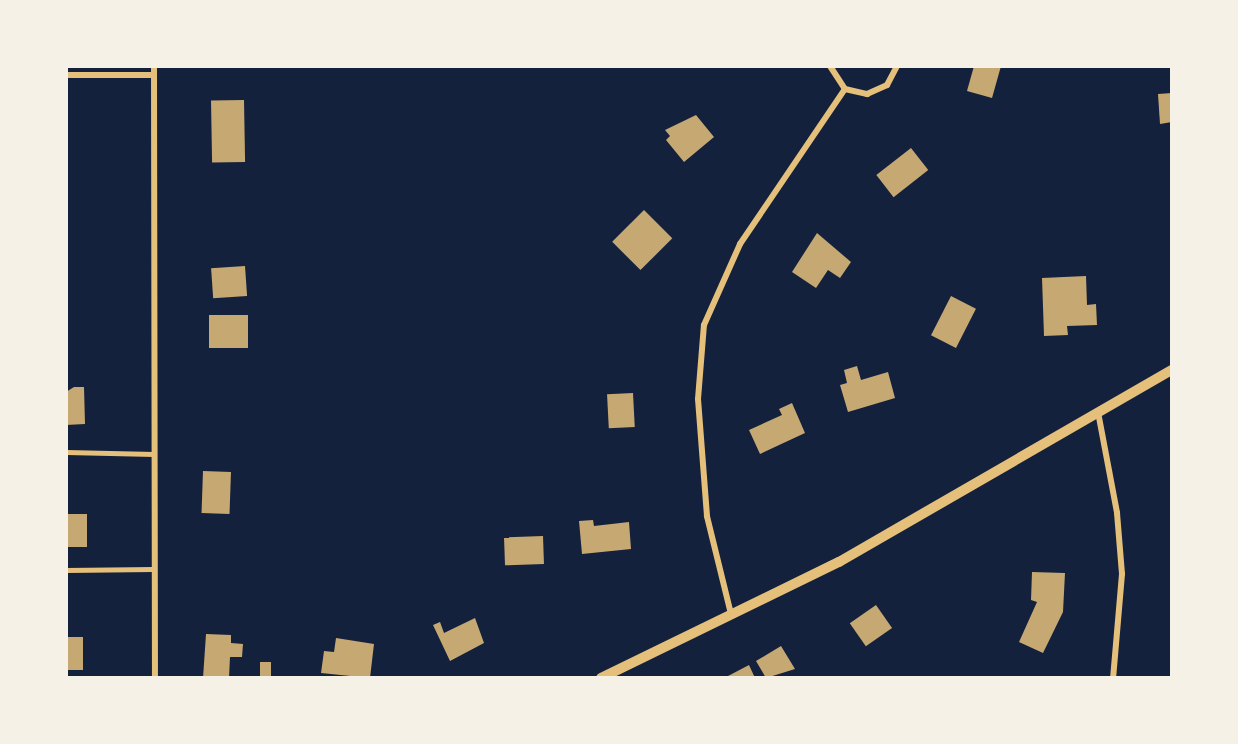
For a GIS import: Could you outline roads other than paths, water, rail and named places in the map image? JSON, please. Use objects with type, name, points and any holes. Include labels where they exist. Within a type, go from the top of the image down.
[{"type":"street","points":[[154,66],[153,569],[155,678]]},
{"type":"street","points":[[830,66],[844,89]]},
{"type":"street","points":[[844,89],[878,91],[897,66]]},
{"type":"street","points":[[66,75],[154,75]]},
{"type":"street","points":[[731,614],[706,516],[698,399],[704,325],[710,302],[740,244],[844,89]]},
{"type":"street","points":[[601,678],[839,562],[1172,370]]},
{"type":"street","points":[[1098,412],[1122,574],[1113,678]]},
{"type":"lane","points":[[66,452],[154,454]]},
{"type":"lane","points":[[66,570],[153,569]]}]
